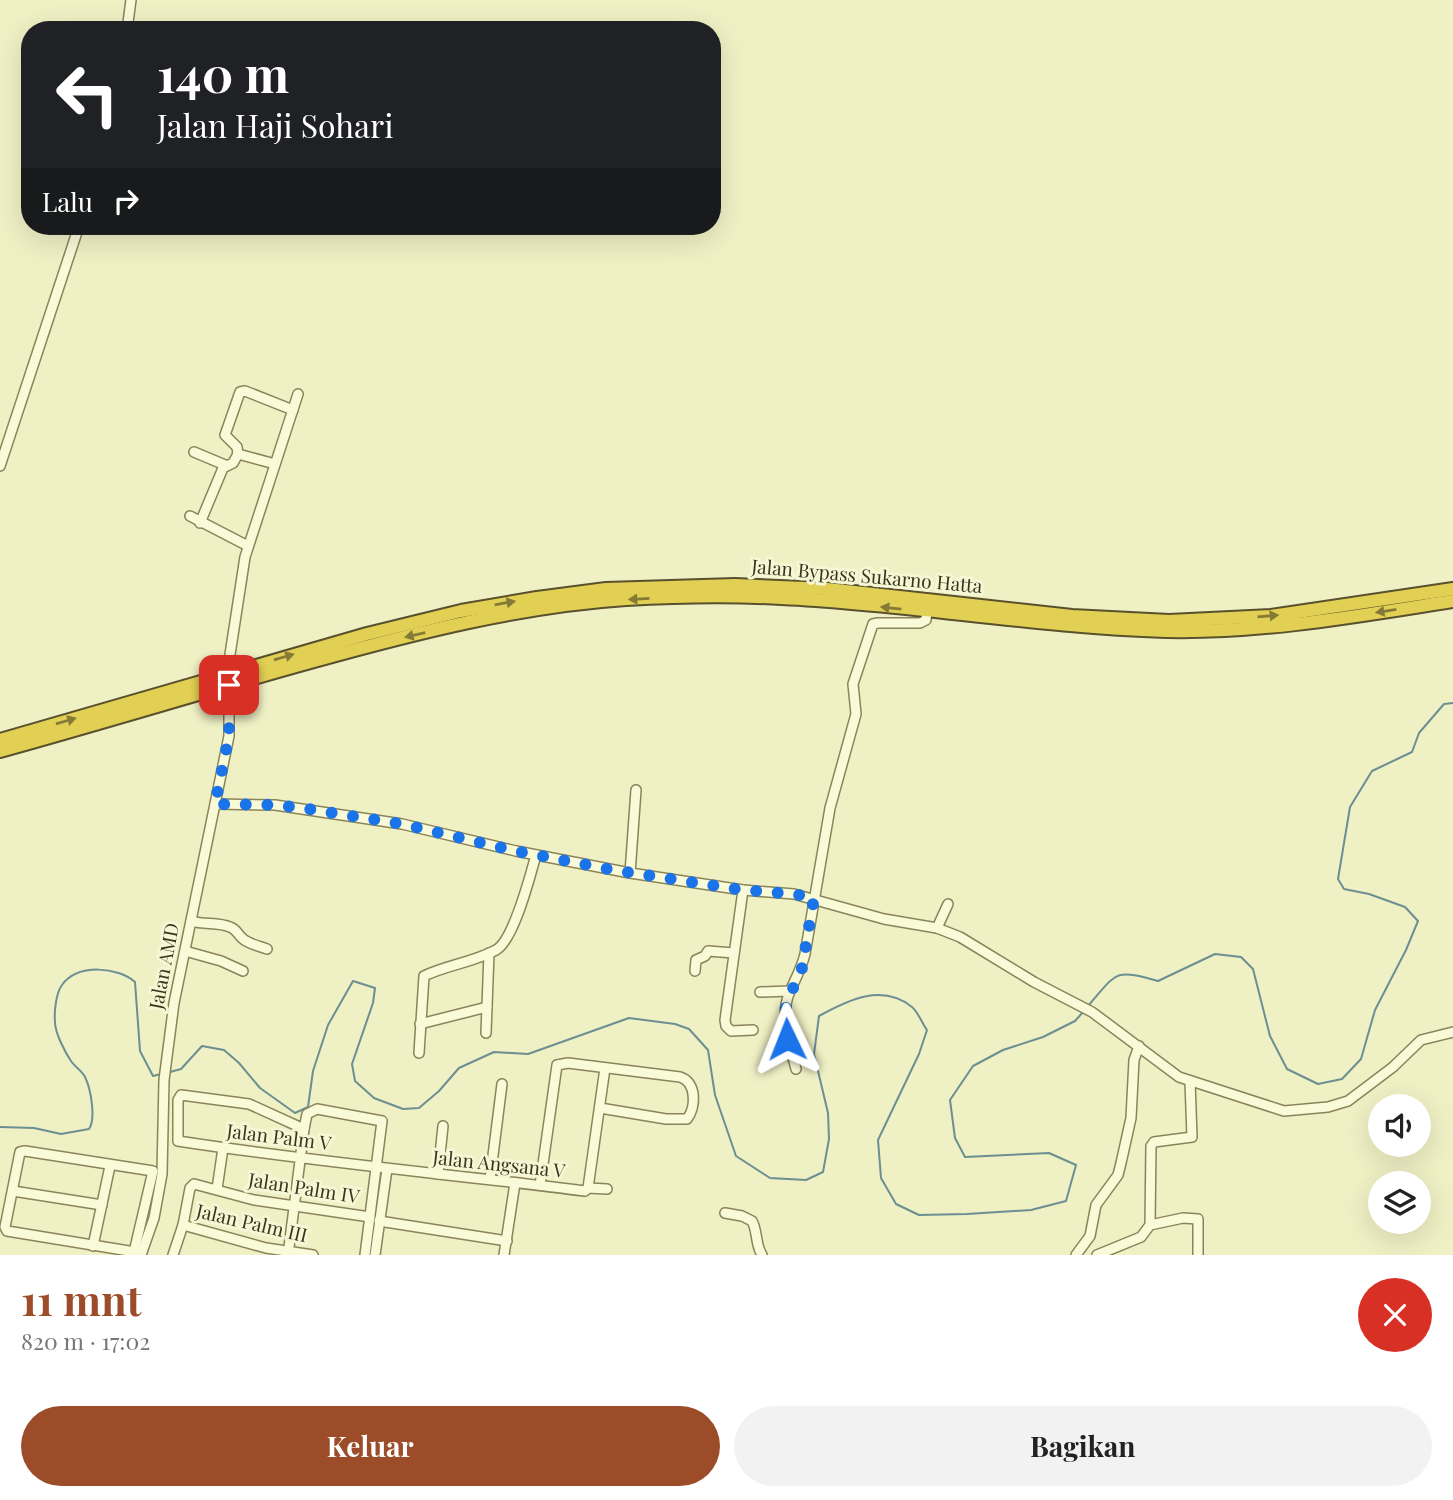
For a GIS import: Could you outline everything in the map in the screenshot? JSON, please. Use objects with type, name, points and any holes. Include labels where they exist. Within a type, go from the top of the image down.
[{"type":"highway","name":"Jalan Bypass Sukarno Hatta","points":[[0,740],[119,711],[367,634],[461,611],[537,598],[631,587],[735,584],[827,589],[1072,616],[1169,621],[1327,610],[1453,589]]},
{"type":"highway","name":"Jalan Bypass Sukarno Hatta","points":[[228,679],[470,622],[545,608],[622,600],[706,596],[785,598],[1075,626],[1204,630],[1265,629],[1453,601]]},
{"type":"highway","name":"Jalan Bypass Sukarno Hatta","points":[[0,751],[119,711]]},
{"type":"street","points":[[128,21],[131,0]]},
{"type":"street","points":[[0,466],[76,235]]},
{"type":"street","points":[[194,452],[225,465],[233,463],[238,454],[237,447],[225,435],[240,392],[245,391],[293,410]]},
{"type":"street","name":"Jalan AMD","points":[[139,1253],[154,1218],[162,1174],[164,1080],[174,1003],[229,736],[228,679],[248,546],[298,394]]},
{"type":"street","points":[[238,454],[275,464]]},
{"type":"street","points":[[200,523],[225,465]]},
{"type":"street","points":[[190,516],[248,546]]},
{"type":"street","points":[[796,1069],[785,1024],[785,1012],[790,991],[802,968],[830,808],[856,714],[853,684],[870,628],[878,622],[920,624],[926,620],[927,612]]},
{"type":"street","points":[[630,873],[636,790]]},
{"type":"street","points":[[215,804],[275,805],[402,824],[536,855],[630,873],[743,890],[794,894],[884,919],[937,928],[960,937],[1034,982],[1092,1012],[1179,1077],[1283,1111],[1328,1107],[1348,1101],[1393,1067],[1421,1040],[1453,1032]]},
{"type":"street","points":[[419,1054],[424,976],[489,953],[505,944],[526,892],[536,855]]},
{"type":"street","points":[[743,890],[726,1024],[731,1031],[753,1030]]},
{"type":"street","points":[[937,928],[947,904]]},
{"type":"street","points":[[191,921],[232,927],[243,939],[267,949]]},
{"type":"street","points":[[695,971],[696,960],[705,956],[708,950],[734,953]]},
{"type":"street","points":[[185,951],[221,961],[243,971]]},
{"type":"street","points":[[486,1033],[489,953]]},
{"type":"street","points":[[760,992],[790,991]]},
{"type":"street","points":[[420,1024],[487,1007]]},
{"type":"street","points":[[1076,1255],[1090,1236],[1098,1200],[1118,1175],[1131,1118],[1133,1068],[1139,1046]]},
{"type":"street","points":[[540,1185],[556,1065],[568,1063],[685,1078],[693,1087],[691,1114],[689,1118],[682,1120],[600,1108]]},
{"type":"street","points":[[588,1188],[605,1068]]},
{"type":"street","points":[[1097,1255],[1141,1237],[1150,1225],[1151,1146],[1154,1142],[1192,1137],[1190,1081]]},
{"type":"street","points":[[490,1179],[502,1084]]},
{"type":"street","name":"Jalan Palm V","points":[[304,1129],[249,1104],[183,1095],[178,1100],[178,1141],[382,1168]]},
{"type":"street","points":[[289,1253],[304,1129],[307,1114],[317,1109],[380,1120],[382,1124],[382,1168],[365,1255]]},
{"type":"street","points":[[438,1174],[443,1126]]},
{"type":"street","points":[[217,1189],[223,1148]]},
{"type":"street","points":[[23,1151],[151,1170],[154,1174],[139,1253],[7,1231],[5,1227],[20,1153],[23,1151]]},
{"type":"street","points":[[93,1246],[110,1166]]},
{"type":"street","name":"Jalan Angsana V","points":[[382,1168],[585,1191],[588,1188],[607,1189]]},
{"type":"street","points":[[504,1255],[515,1182]]},
{"type":"street","name":"Jalan Palm IV","points":[[183,1225],[192,1185],[197,1184],[254,1200],[507,1241]]},
{"type":"street","points":[[13,1191],[102,1205]]},
{"type":"street","points":[[725,1213],[752,1221],[762,1255]]},
{"type":"street","points":[[1150,1225],[1183,1218],[1198,1219],[1198,1255]]},
{"type":"street","points":[[374,1219],[374,1255]]},
{"type":"street","points":[[173,1255],[183,1225]]},
{"type":"street","name":"Jalan Palm III","points":[[183,1225],[266,1248],[313,1255]]},
{"type":"waterway","points":[[1088,1006],[1117,976],[1124,974],[1158,981],[1215,954],[1241,957],[1253,969],[1270,1036],[1287,1069],[1318,1084],[1342,1079],[1361,1059],[1375,1010],[1418,921],[1405,907],[1369,894],[1344,889],[1338,879],[1350,807],[1372,771],[1412,752],[1419,733],[1444,704],[1453,703]]},
{"type":"waterway","points":[[0,1127],[34,1128],[61,1134],[89,1129],[92,1111],[87,1082],[66,1053],[55,1026],[60,988],[78,973],[88,970],[109,971],[135,982],[140,1051],[153,1076],[161,1074]]},
{"type":"waterway","points":[[170,1072],[181,1069],[202,1046],[224,1050],[260,1088],[295,1113],[308,1107],[313,1071],[328,1025],[353,981],[375,988],[373,1003],[352,1064],[355,1081],[374,1098],[403,1109],[419,1108],[439,1091],[459,1068],[494,1052],[528,1054],[629,1018],[675,1024],[689,1029],[708,1050],[715,1095],[736,1156],[770,1178],[806,1180],[823,1172],[829,1139],[828,1113],[814,1054],[819,1016],[865,996],[889,996],[912,1007],[927,1030],[919,1054],[878,1140],[881,1178],[896,1204],[919,1215],[1031,1210],[1066,1201],[1076,1165],[1049,1153],[965,1157],[955,1138],[950,1100],[973,1066],[1003,1050],[1043,1037],[1075,1021],[1084,1011]]},
{"type":"route","points":[[229,685],[229,736],[215,804],[302,808],[402,824],[613,870],[814,898],[806,954],[786,1004],[787,1039]]}]
